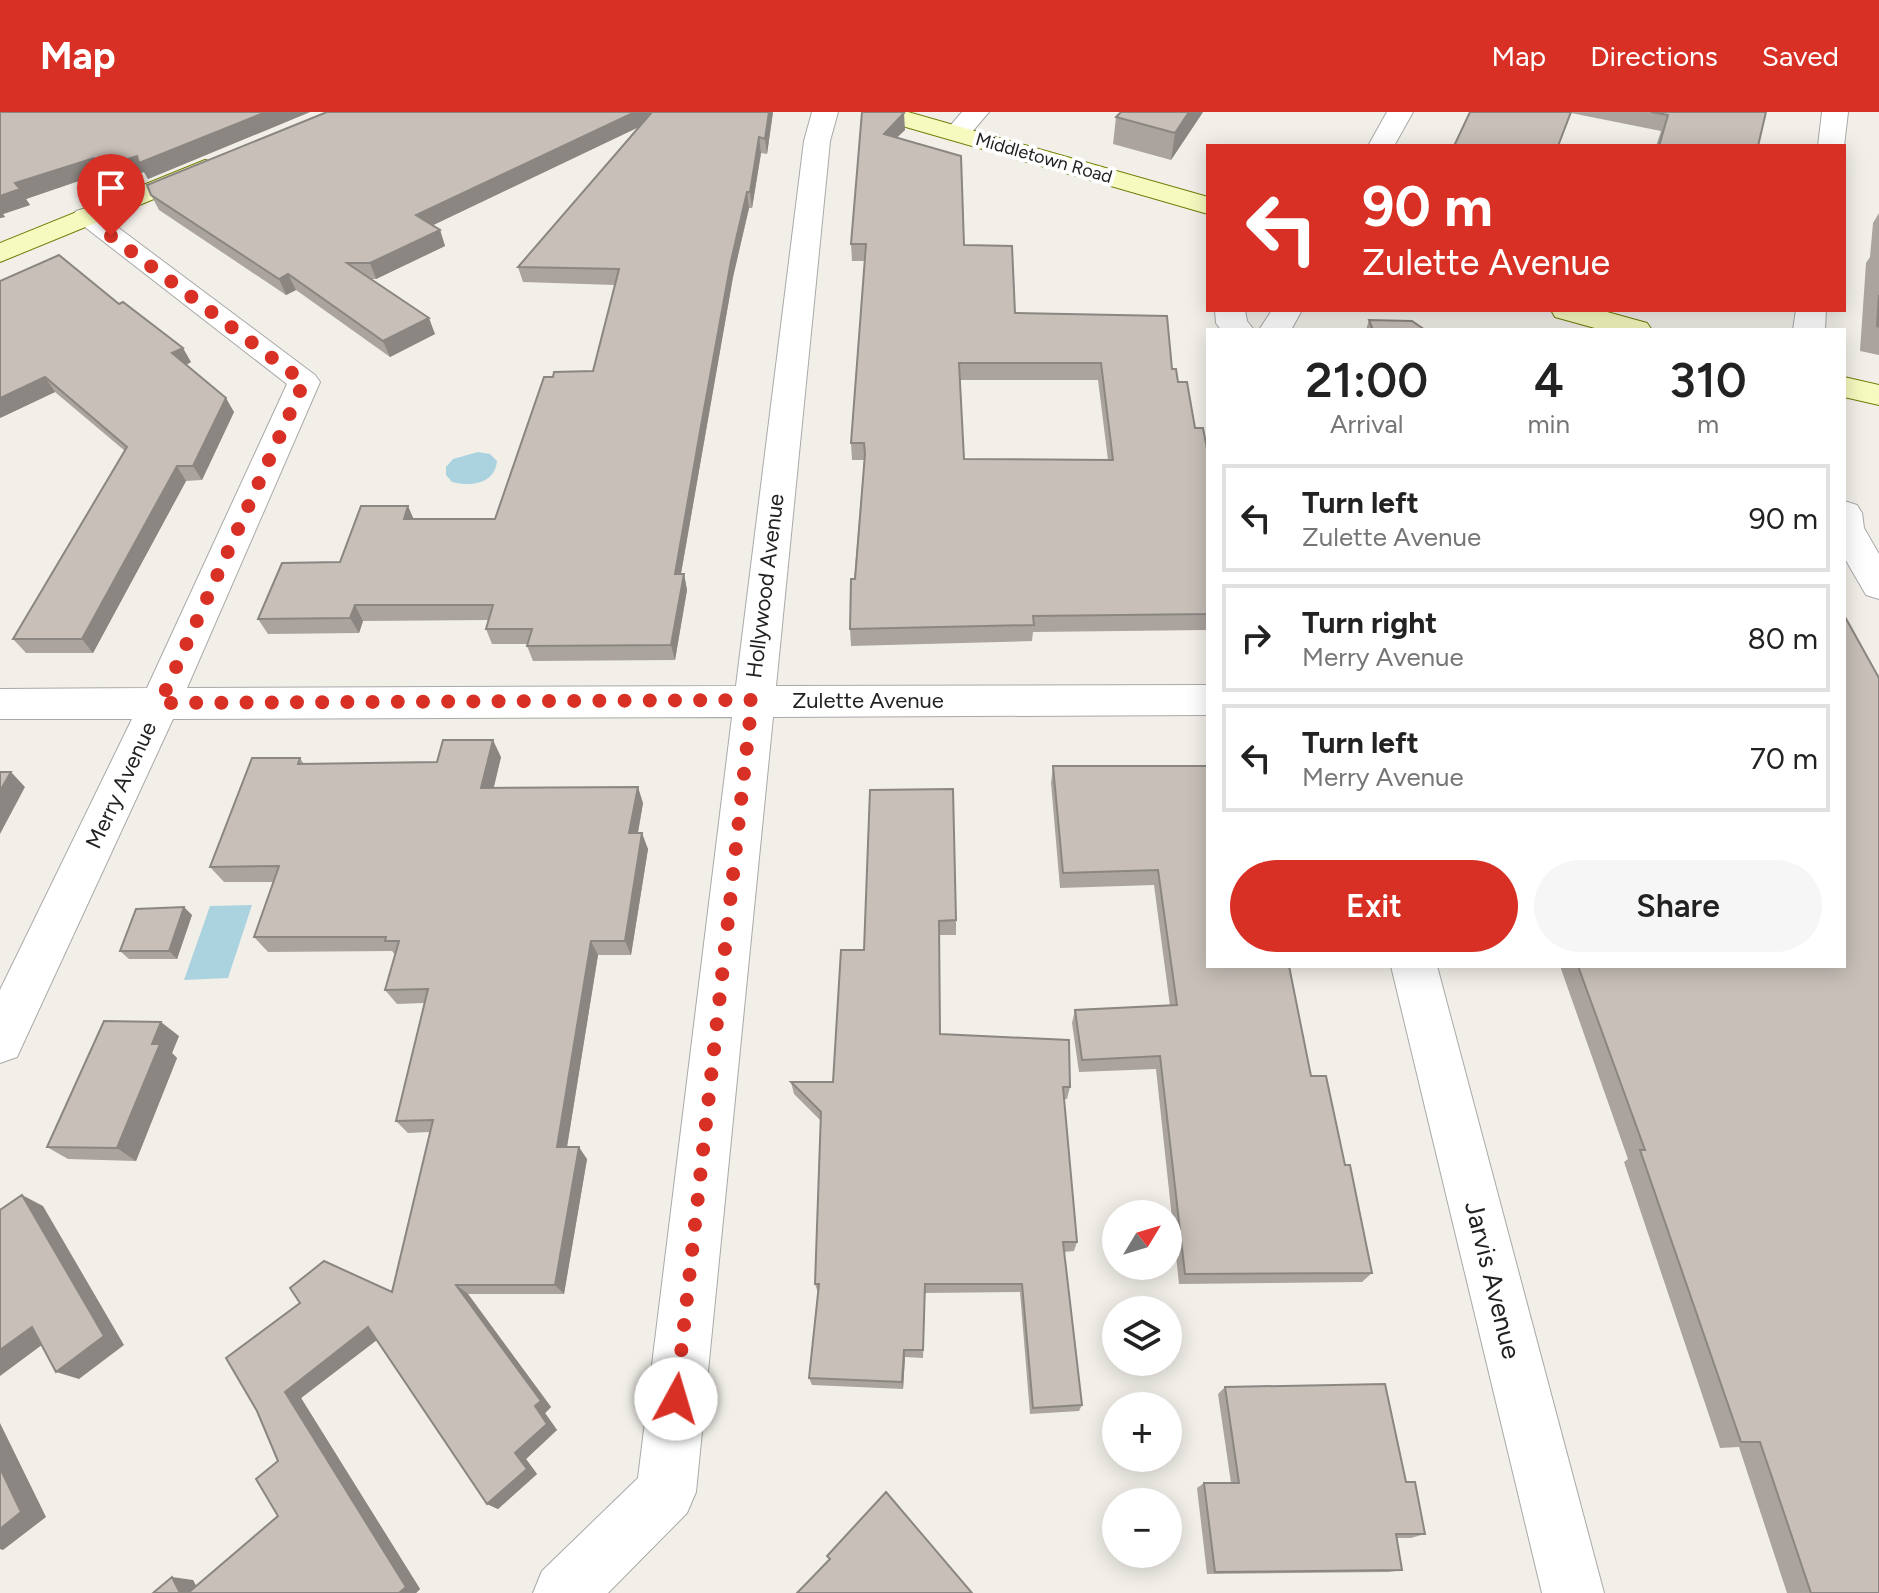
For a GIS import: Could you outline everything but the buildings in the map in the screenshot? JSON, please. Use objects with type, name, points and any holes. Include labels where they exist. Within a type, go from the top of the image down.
[{"type":"street","name":"Hollywood Avenue","points":[[564,1593],[666,1492],[752,700],[817,141],[825,112]]},
{"type":"street","name":"Middletown Road","points":[[880,112],[1206,205]]},
{"type":"street","points":[[957,133],[976,112]]},
{"type":"street","points":[[1382,144],[1400,112]]},
{"type":"street","points":[[1831,144],[1835,112]]},
{"type":"street","points":[[0,253],[228,159]]},
{"type":"street","name":"Merry Avenue","points":[[0,1041],[160,703],[304,382],[86,217]]},
{"type":"street","points":[[1573,312],[1629,328]]},
{"type":"street","points":[[1846,387],[1879,395]]},
{"type":"street","points":[[1846,528],[1879,586]]},
{"type":"street","name":"Zulette Avenue","points":[[0,704],[1206,700]]},
{"type":"street","name":"Jarvis Avenue","points":[[1415,968],[1573,1593]]},
{"type":"water","points":[[478,452],[490,454],[497,461],[492,475],[474,484],[452,482],[446,475],[446,467],[453,459]]},
{"type":"water","points":[[252,905],[228,978],[184,980],[210,906]]},
{"type":"route","points":[[111,236],[304,382],[160,703],[752,700],[676,1399]]}]
